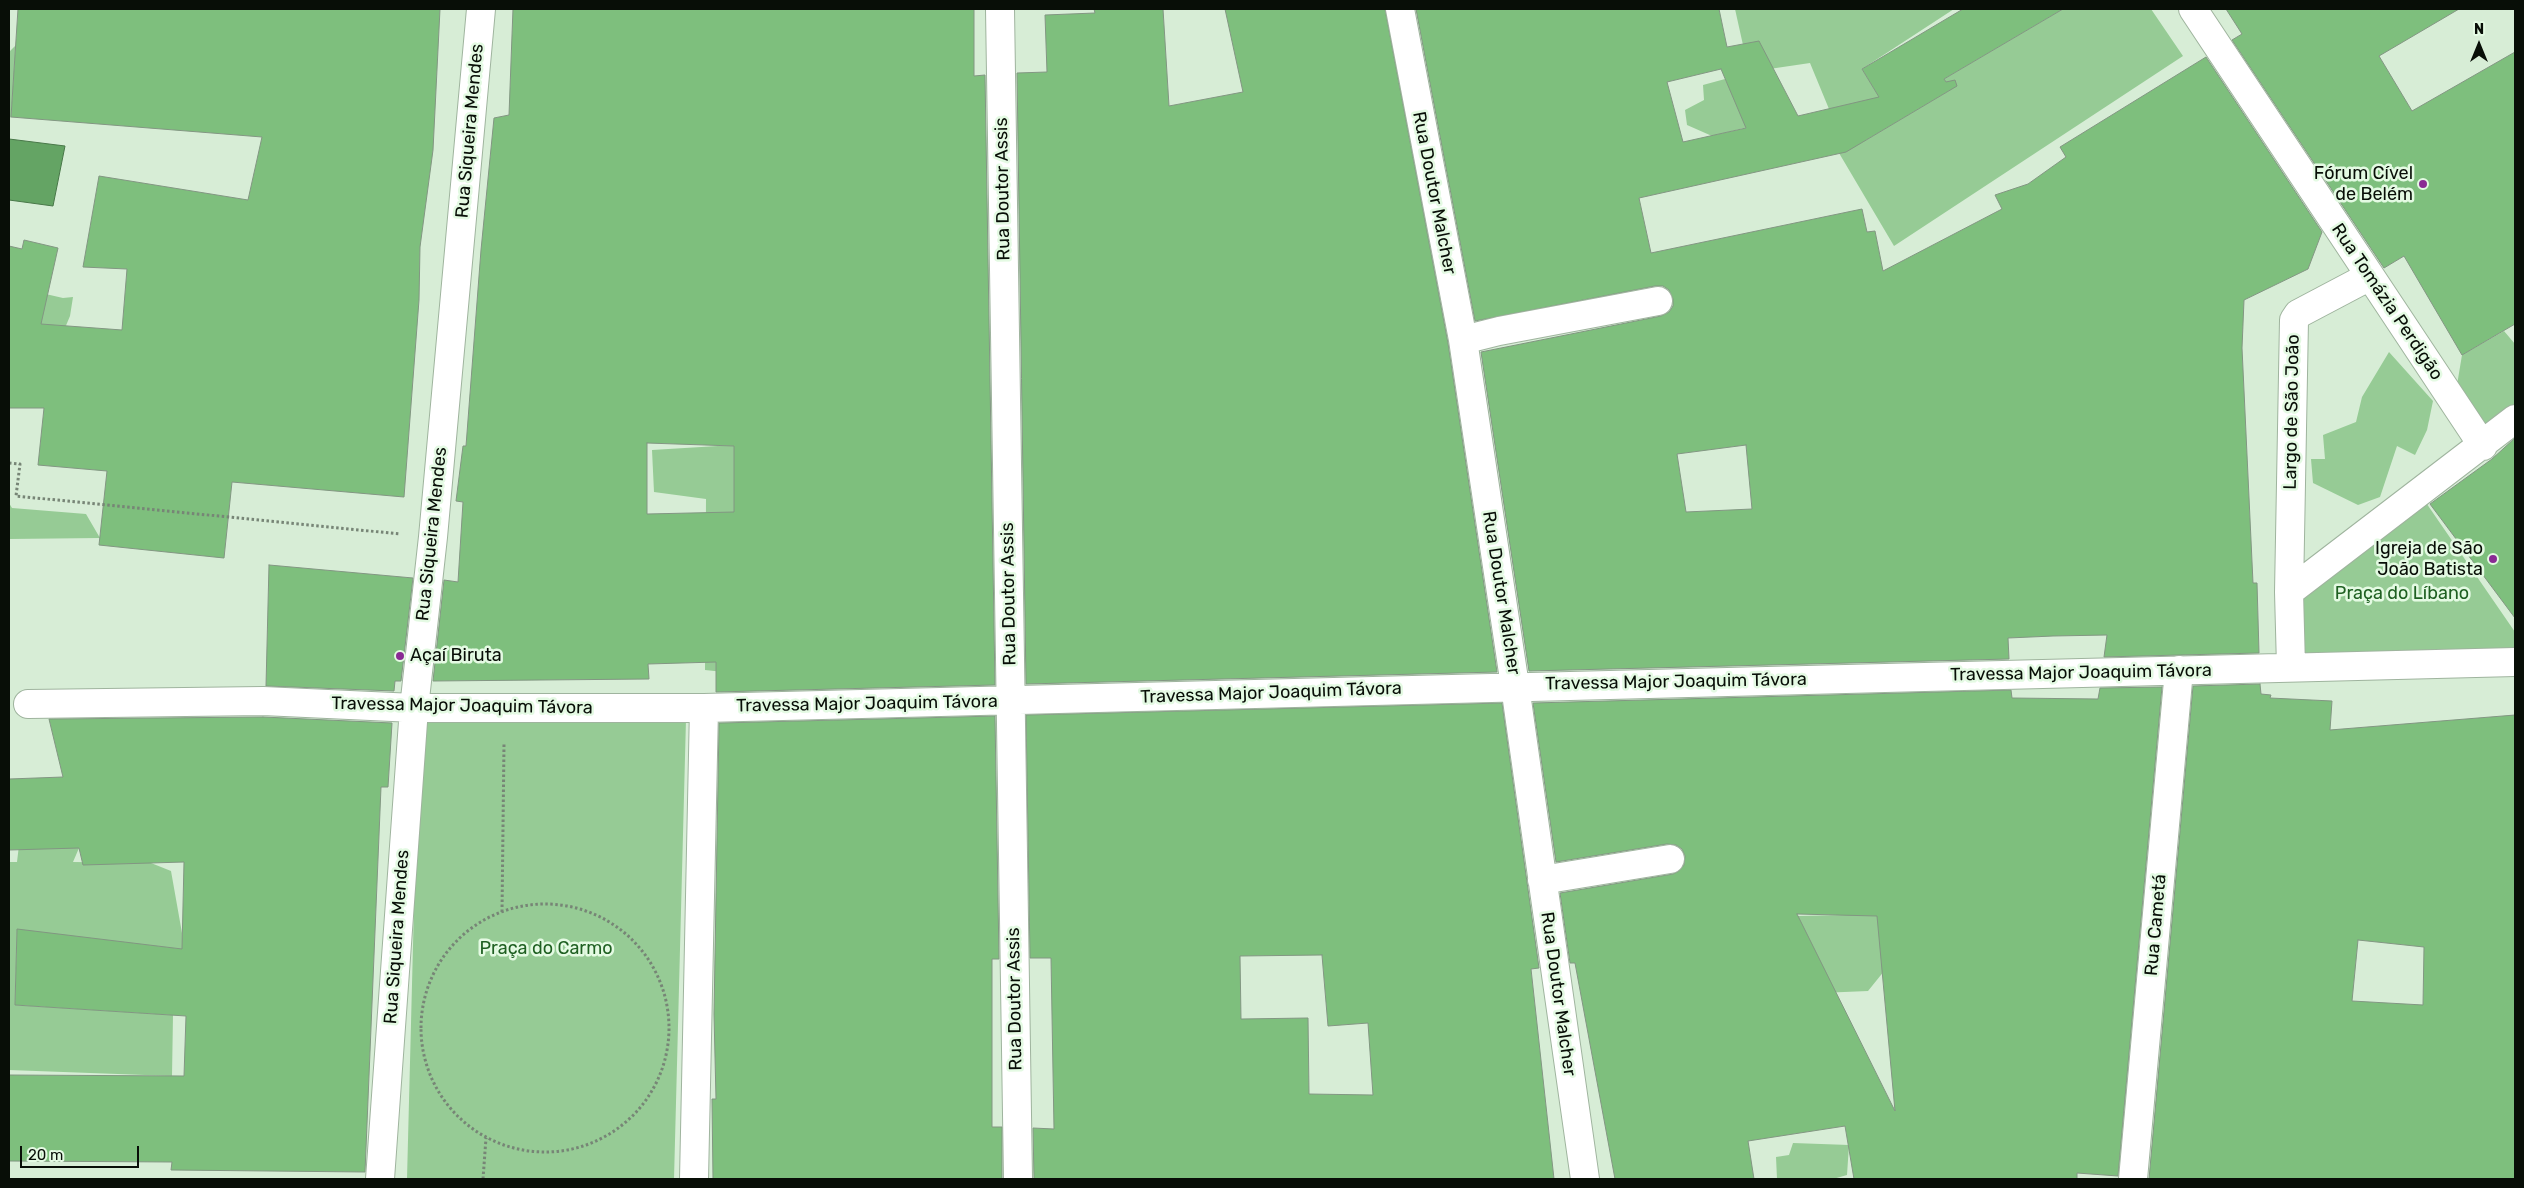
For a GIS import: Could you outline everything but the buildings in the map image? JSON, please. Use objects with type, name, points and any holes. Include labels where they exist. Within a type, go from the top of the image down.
[{"type":"street","name":"Rua Siqueira Mendes","points":[[380,1179],[414,708],[433,538],[481,9]]},
{"type":"street","name":"Rua Doutor Assis","points":[[1000,9],[1018,1179]]},
{"type":"street","name":"Rua Doutor Malcher","points":[[1400,9],[1463,340],[1515,686],[1585,1179]]},
{"type":"street","name":"Rua Tomázia Perdigão","points":[[2193,9],[2483,446]]},
{"type":"street","name":"Largo de São João","points":[[2290,667],[2289,592],[2294,320],[2298,314],[2370,276]]},
{"type":"street","points":[[1463,340],[1499,331],[1658,301]]},
{"type":"street","points":[[2289,592],[2514,422]]},
{"type":"street","name":"Travessa Major Joaquim Távora","points":[[28,704],[263,701],[414,708],[704,708],[2515,662]]},
{"type":"street","name":"Rua Cametá","points":[[2132,1179],[2179,670]]},
{"type":"street","points":[[694,1179],[704,708]]},
{"type":"street","points":[[1542,880],[1670,859]]},
{"type":"path","points":[[9,463],[20,464],[16,496],[433,538]]},
{"type":"path","points":[[502,912],[504,708]]},
{"type":"path","points":[[534,903],[576,907],[614,924],[645,952],[665,988],[671,1030],[664,1070],[649,1098],[643,1107],[612,1134],[575,1150],[533,1153],[494,1142],[486,1137],[460,1120],[434,1087],[421,1049],[421,1008],[434,969],[459,937],[494,914],[534,903]]},
{"type":"path","points":[[483,1179],[486,1137]]},
{"type":"green space","points":[[1735,9],[1954,9],[1862,69],[1882,101],[1853,118],[1866,140],[1950,90],[1944,79],[2063,9],[2151,9],[2183,56],[1894,246],[1839,153],[1829,109],[1810,63],[1749,72]]},
{"type":"green space","points":[[16,45],[11,117],[9,119],[9,52]]},
{"type":"green space","points":[[1725,79],[1752,126],[1712,136],[1687,125],[1685,110],[1704,100],[1703,85]]},
{"type":"green space","points":[[24,289],[63,298],[73,297],[70,316],[62,335],[24,319]]},
{"type":"green space","points":[[2504,331],[2515,344],[2515,409],[2485,430],[2457,385],[2462,355]]},
{"type":"green space","points":[[2389,352],[2433,401],[2427,430],[2415,455],[2397,446],[2380,497],[2358,505],[2313,483],[2311,459],[2325,459],[2323,435],[2356,422],[2362,397]]},
{"type":"green space","points":[[734,445],[734,478],[764,479],[743,674],[705,670],[706,499],[654,492],[652,450]]},
{"type":"green space","name":"Praça do Líbano","points":[[2420,494],[2515,632],[2515,662],[2291,667],[2292,586]]},
{"type":"green space","points":[[9,503],[12,508],[86,514],[100,538],[9,539]]},
{"type":"green space","name":"Praça do Carmo","points":[[419,712],[686,719],[674,1179],[407,1179]]},
{"type":"green space","points":[[22,820],[79,848],[73,862],[151,863],[171,871],[185,950],[17,930],[15,1005],[173,1015],[172,1076],[9,1070],[9,862],[17,862]]},
{"type":"green space","points":[[1880,893],[1889,965],[1868,991],[1796,994],[1797,916],[1845,915]]},
{"type":"green space","points":[[1793,1143],[1849,1145],[1847,1175],[1833,1179],[1777,1179],[1776,1157],[1789,1155]]},
{"type":"shaded area","points":[[9,139],[65,146],[53,206],[9,200]]},
{"type":"place","name":"Fórum Cível de Belém","points":[[2423,184]]},
{"type":"place","name":"Igreja de São João Batista","points":[[2493,559]]},
{"type":"place","name":"Açaí Biruta","points":[[400,656]]}]
